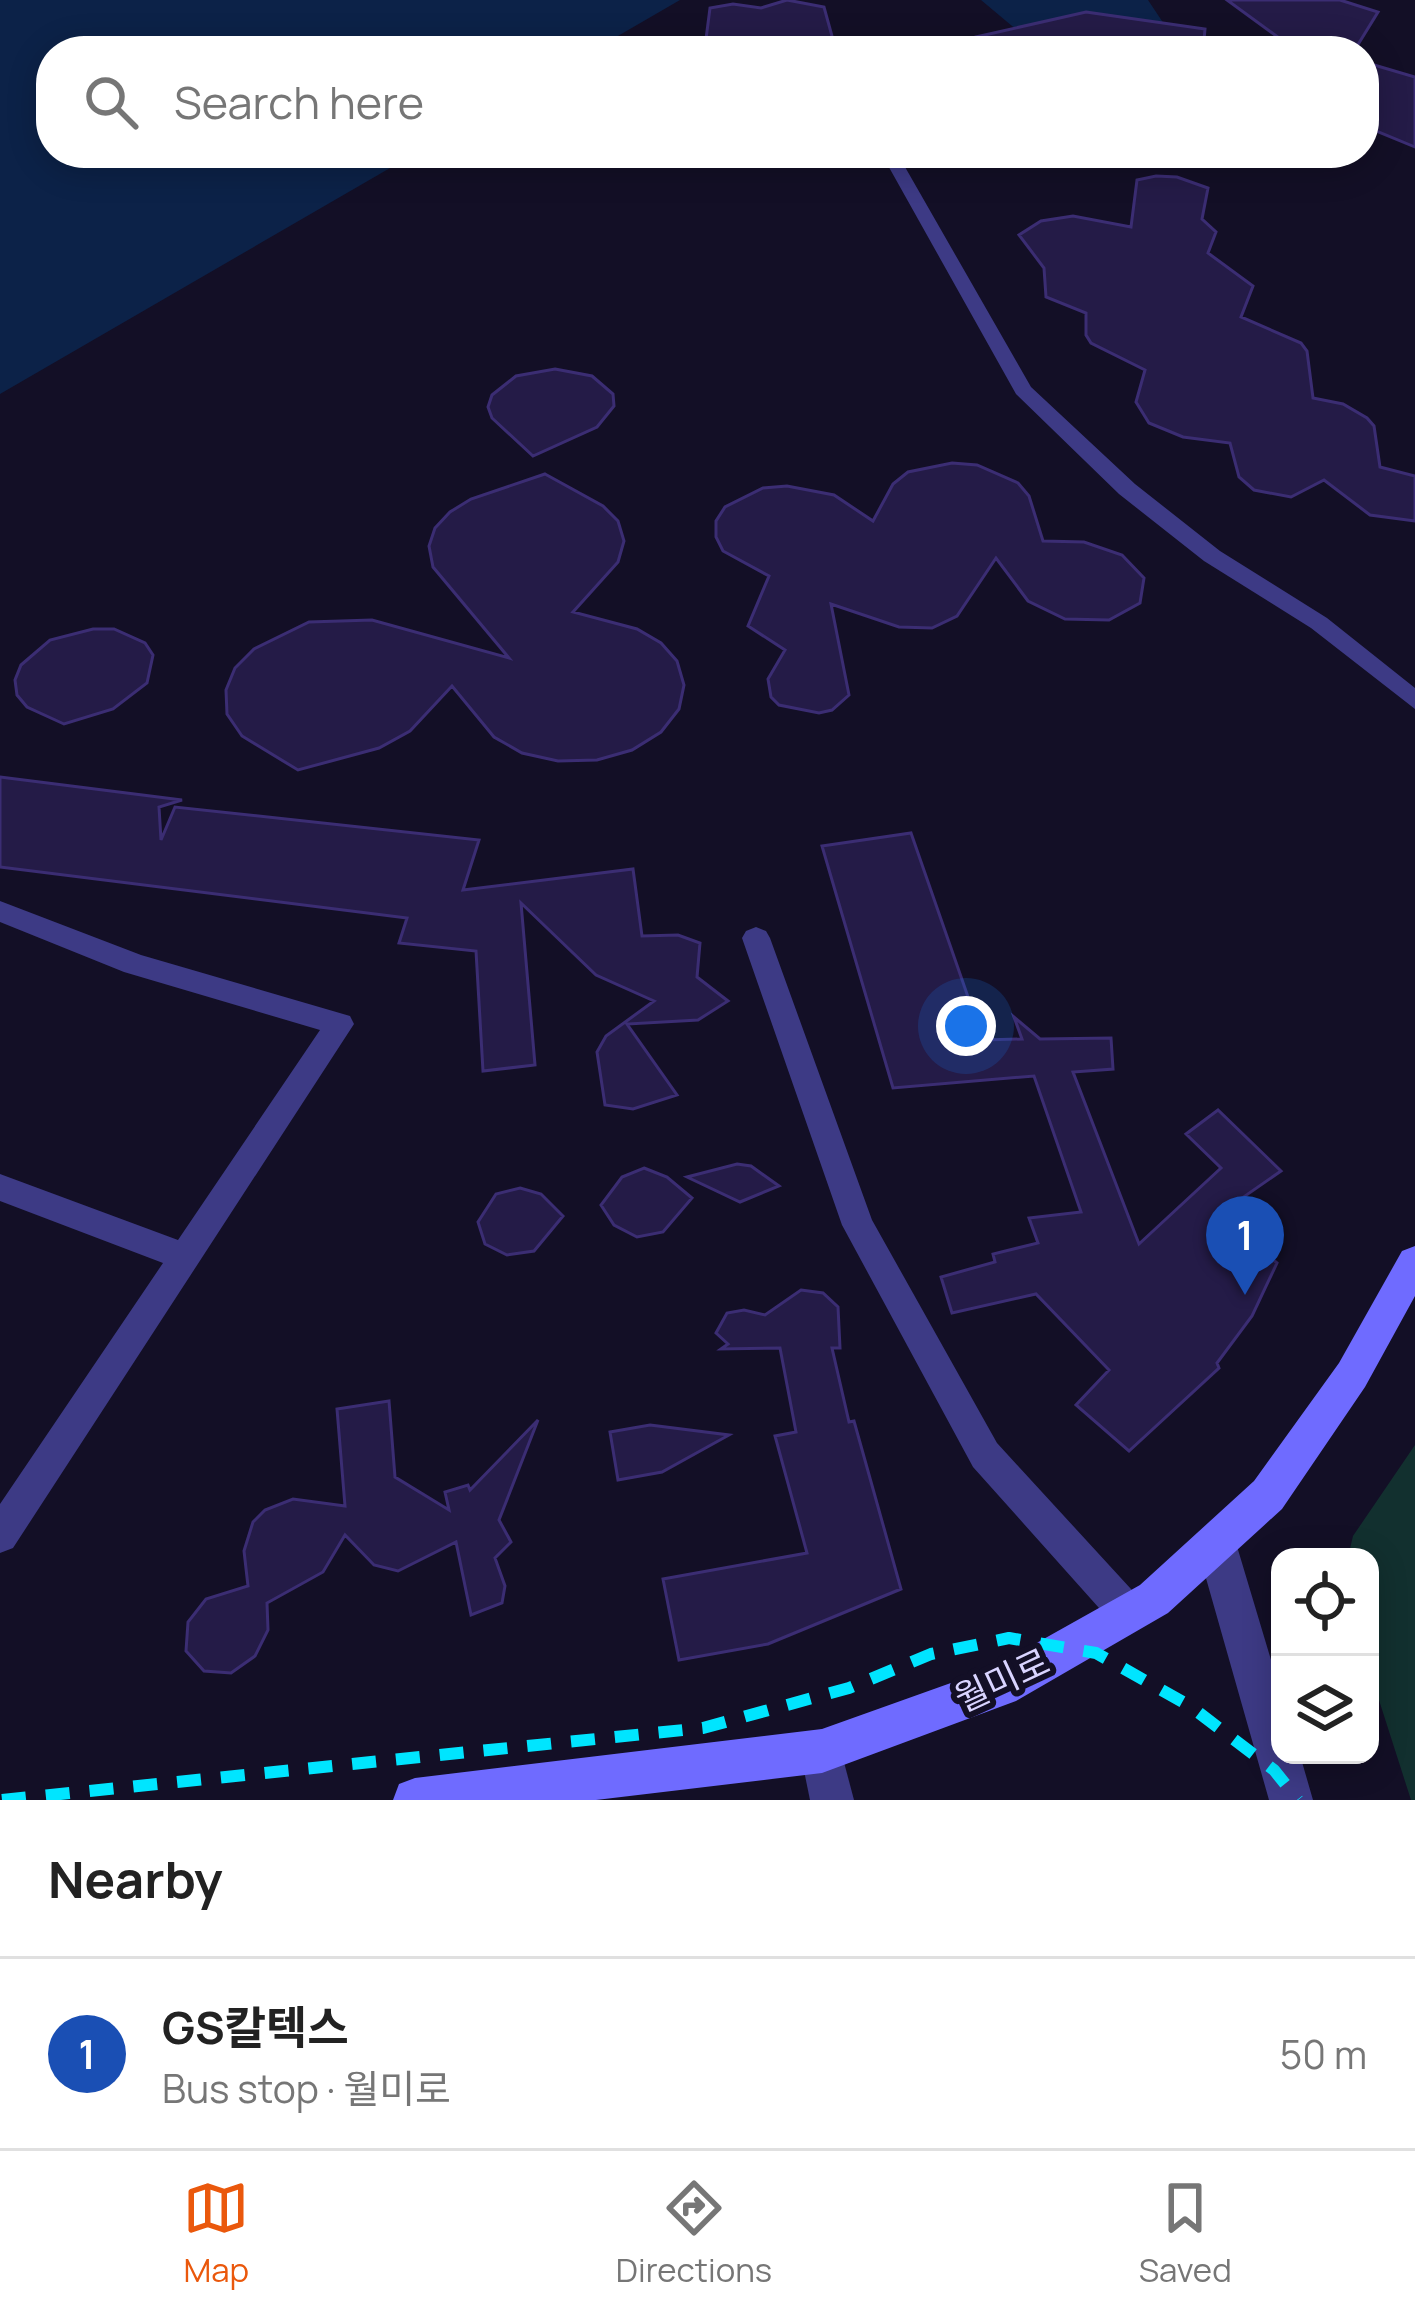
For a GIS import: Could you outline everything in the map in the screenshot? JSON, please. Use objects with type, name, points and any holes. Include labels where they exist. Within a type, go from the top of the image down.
[{"type":"main road","name":"월미로","points":[[416,1800],[822,1751],[1001,1686],[1154,1599],[1268,1495],[1352,1375],[1415,1262]]},
{"type":"street","points":[[1216,1543],[1291,1800]]},
{"type":"street","points":[[822,1751],[832,1800]]},
{"type":"lane","points":[[897,168],[1022,390],[1127,489],[1212,556],[1319,623],[1415,701]]},
{"type":"lane","points":[[0,911],[134,964],[340,1024],[0,1535]]},
{"type":"lane","points":[[756,938],[869,1246],[986,1454],[1129,1614]]},
{"type":"lane","points":[[0,1187],[185,1257]]},
{"type":"green space","points":[[1415,1445],[1415,1800],[1411,1800],[1379,1700],[1379,1548],[1350,1548],[1353,1536]]},
{"type":"water","points":[[0,0],[680,0],[618,36],[36,36],[36,168],[390,168],[0,394]]},
{"type":"water","points":[[981,0],[1148,0],[1172,36],[1024,36]]},
{"type":"building","points":[[787,0],[824,7],[832,36],[706,36],[710,8],[733,4],[761,8]]},
{"type":"building","points":[[1227,0],[1340,0],[1378,12],[1363,36],[1276,36]]},
{"type":"building","points":[[1086,12],[1205,29],[1204,36],[980,36]]},
{"type":"building","points":[[1379,66],[1415,77],[1415,147],[1379,132]]},
{"type":"building","points":[[1177,177],[1208,188],[1202,219],[1216,232],[1208,253],[1253,286],[1241,317],[1301,343],[1307,351],[1313,398],[1343,404],[1374,426],[1380,467],[1415,476],[1415,521],[1370,515],[1324,480],[1291,497],[1254,490],[1239,477],[1230,443],[1183,437],[1149,423],[1136,402],[1145,370],[1091,343],[1086,335],[1086,313],[1046,297],[1044,268],[1019,235],[1041,221],[1073,216],[1131,227],[1137,180]]},
{"type":"building","points":[[555,369],[592,376],[613,394],[614,406],[597,427],[533,456],[492,418],[488,407],[492,395],[516,376]]},
{"type":"building","points":[[952,463],[977,465],[1018,483],[1029,496],[1043,541],[1084,542],[1122,555],[1144,578],[1140,603],[1109,620],[1065,619],[1028,601],[996,558],[957,616],[932,628],[899,627],[831,604],[849,695],[832,710],[819,713],[779,705],[771,697],[768,679],[785,650],[748,626],[769,576],[723,551],[716,537],[716,521],[725,507],[763,488],[787,486],[834,495],[873,521],[893,484],[908,472]]},
{"type":"building","points":[[545,474],[603,506],[618,521],[624,541],[618,562],[573,612],[637,629],[661,643],[677,661],[684,685],[679,709],[661,732],[632,750],[597,760],[558,761],[522,753],[494,737],[452,686],[410,731],[379,748],[298,770],[242,736],[227,714],[226,690],[235,668],[254,649],[309,622],[372,620],[509,658],[433,567],[429,546],[435,528],[450,512],[471,499]]},
{"type":"building","points":[[114,629],[145,643],[153,655],[147,683],[113,709],[64,724],[27,707],[17,695],[15,680],[21,665],[50,640]]},
{"type":"building","points":[[0,777],[182,800],[159,807],[161,840],[175,807],[479,840],[463,890],[633,869],[642,936],[678,935],[700,943],[697,977],[728,1001],[698,1020],[627,1024],[677,1095],[633,1109],[605,1105],[597,1052],[606,1036],[654,1001],[596,975],[521,903],[535,1065],[483,1071],[476,951],[399,943],[407,918],[0,867]]},
{"type":"building","points":[[911,833],[983,1040],[1022,1039],[1014,1017],[1040,1039],[1111,1038],[1113,1069],[1073,1072],[1139,1244],[1221,1168],[1186,1134],[1218,1110],[1281,1171],[1219,1214],[1277,1263],[1252,1316],[1217,1363],[1219,1368],[1129,1451],[1076,1405],[1109,1370],[1036,1294],[952,1313],[941,1277],[995,1262],[993,1254],[1038,1243],[1029,1218],[1081,1212],[1034,1076],[893,1088],[822,846]]},
{"type":"building","points":[[737,1164],[751,1166],[779,1186],[740,1202],[687,1177]]},
{"type":"building","points":[[644,1168],[667,1177],[692,1198],[663,1232],[637,1237],[614,1225],[601,1205],[622,1177]]},
{"type":"building","points":[[520,1188],[541,1194],[563,1216],[534,1251],[507,1255],[485,1244],[478,1222],[496,1194]]},
{"type":"building","points":[[801,1290],[823,1293],[838,1307],[840,1348],[832,1348],[849,1422],[854,1421],[901,1589],[768,1644],[679,1660],[663,1579],[807,1553],[775,1436],[796,1432],[780,1348],[721,1349],[728,1344],[716,1333],[727,1313],[744,1310],[765,1315]]},
{"type":"building","points":[[389,1401],[395,1477],[449,1510],[445,1492],[468,1485],[470,1490],[538,1420],[499,1520],[511,1542],[495,1558],[505,1586],[502,1603],[471,1615],[456,1542],[398,1571],[374,1565],[345,1535],[323,1572],[267,1603],[268,1630],[255,1656],[231,1673],[204,1671],[186,1651],[188,1622],[206,1599],[248,1586],[244,1551],[253,1522],[265,1510],[293,1499],[345,1506],[337,1409]]},
{"type":"building","points":[[650,1425],[729,1435],[662,1472],[618,1480],[610,1432]]},
{"type":"railway","points":[[2,1800],[703,1728],[849,1688],[931,1654],[1009,1638],[1096,1653],[1190,1706],[1274,1770],[1298,1800]]},
{"type":"place","name":"GS칼텍스","points":[[1245,1295]]}]
